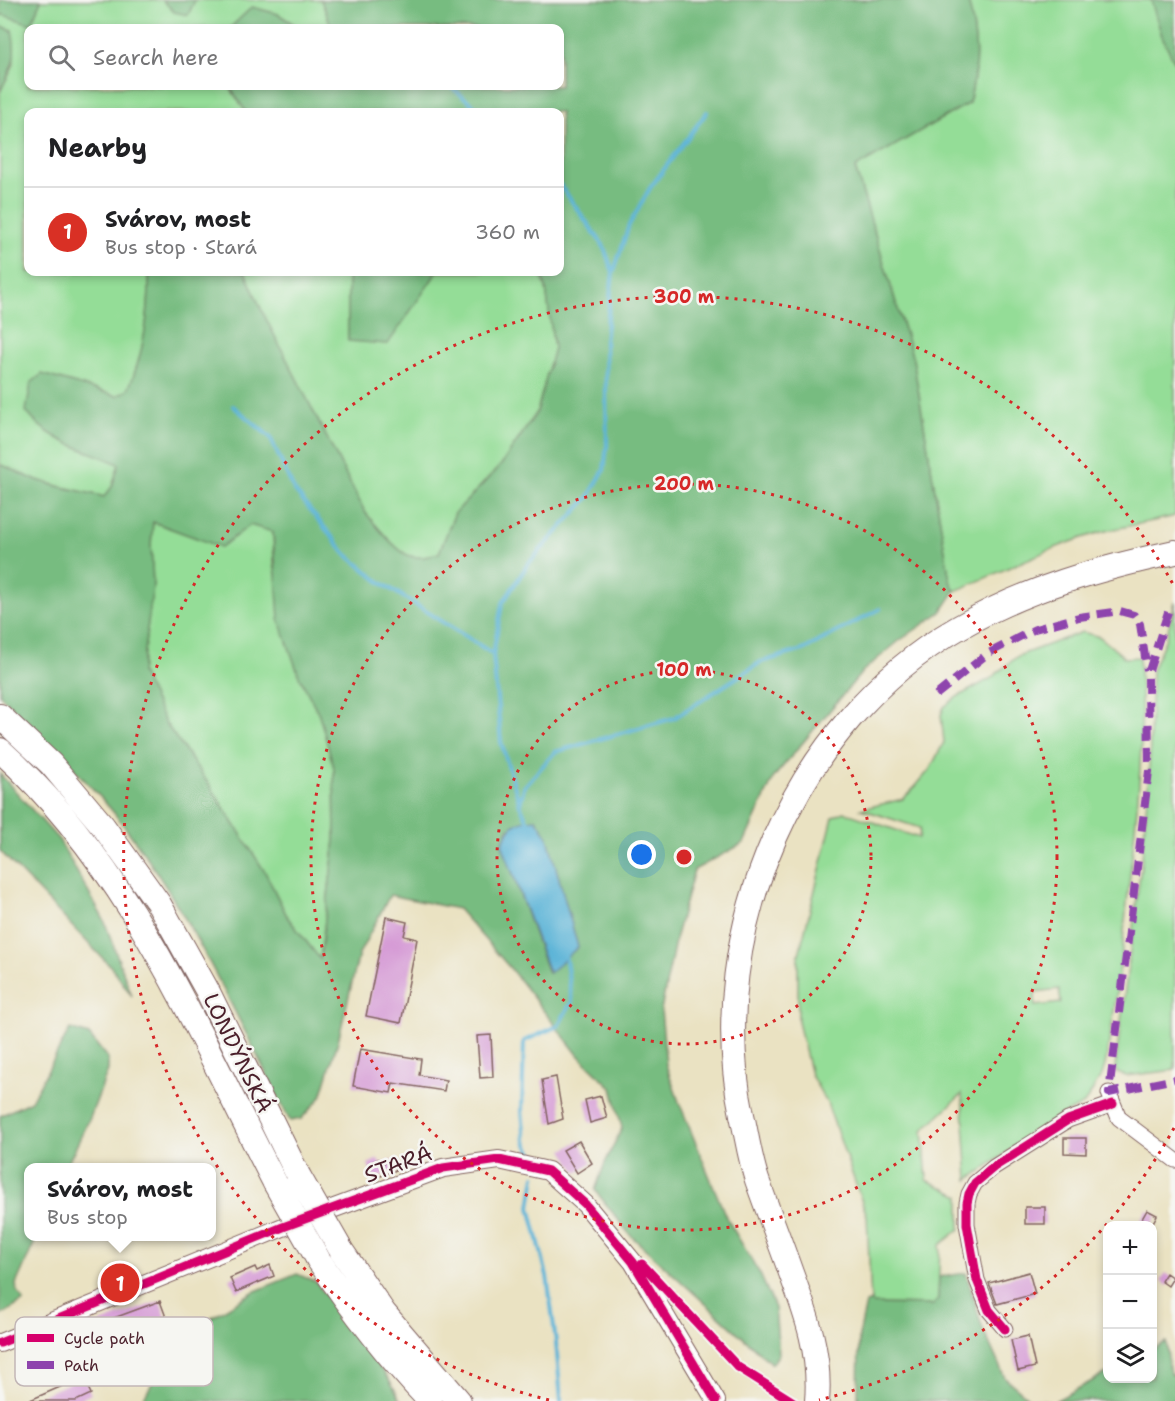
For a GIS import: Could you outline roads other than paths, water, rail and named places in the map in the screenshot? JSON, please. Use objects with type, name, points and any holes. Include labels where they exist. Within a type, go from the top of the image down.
[{"type":"main road","points":[[817,1400],[818,1367],[813,1335],[756,1176],[741,1111],[734,1054],[734,1002],[748,909],[776,836],[791,804],[830,741],[883,684],[918,654],[956,628],[1013,599],[1073,577],[1175,552]]},
{"type":"main road","name":"LONDÝNSKÁ","points":[[0,716],[51,764],[88,808],[159,904],[207,990],[298,1175],[341,1250],[384,1313],[459,1401]]},
{"type":"main road","name":"LONDÝNSKÁ","points":[[0,750],[57,807],[134,911],[187,1005],[275,1183],[318,1259],[345,1300],[391,1359],[430,1401]]},
{"type":"main road","points":[[436,1376],[472,1401]]},
{"type":"street","points":[[1005,1329],[988,1310],[977,1280],[966,1211],[969,1194],[975,1183],[994,1167],[1068,1120],[1111,1099],[1119,1118],[1175,1160]]},
{"type":"street","name":"STARÁ","points":[[63,1317],[283,1227],[443,1168],[499,1160],[548,1171],[585,1204],[633,1262],[716,1401]]},
{"type":"street","name":"STARÁ","points":[[0,1343],[15,1337]]},
{"type":"water","points":[[536,819],[547,835],[578,947],[549,973],[502,844],[514,825]]},
{"type":"waterway","points":[[455,90],[477,108]]},
{"type":"waterway","points":[[614,271],[629,225],[650,188],[707,112]]},
{"type":"waterway","points":[[528,822],[520,805],[501,742],[493,654],[502,604],[528,564],[588,498],[604,470],[607,446],[605,341],[613,272],[603,245],[564,191]]},
{"type":"waterway","points":[[233,406],[270,437],[294,490],[346,554],[380,582],[493,654]]},
{"type":"waterway","points":[[520,804],[524,787],[555,752],[674,718],[761,662],[803,650],[880,609]]},
{"type":"waterway","points":[[536,1160],[525,1141],[522,1111],[524,1041],[558,1026],[572,1001],[565,954]]},
{"type":"waterway","points":[[535,1176],[530,1207],[547,1276],[561,1401]]},
{"type":"place","name":"Svárov, most","points":[[120,1283]]}]
